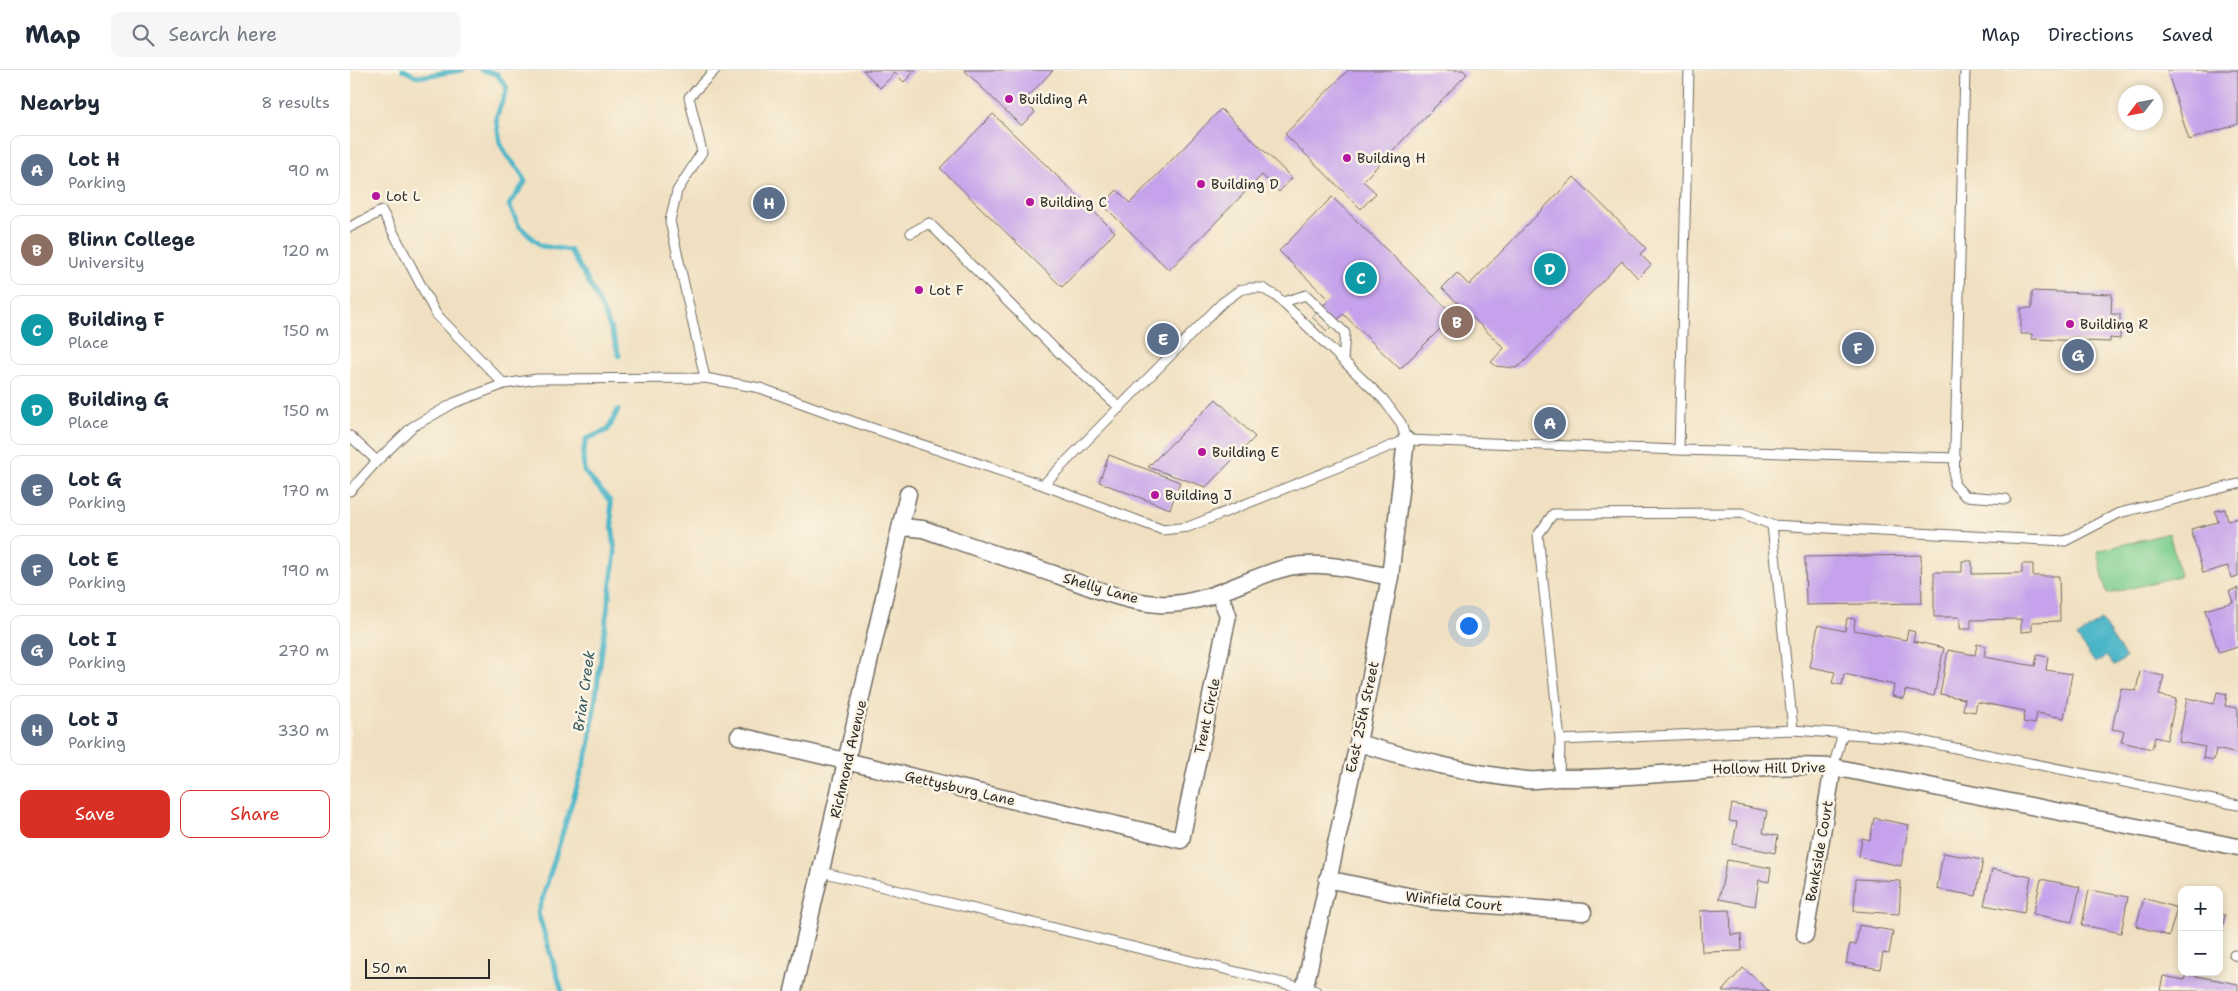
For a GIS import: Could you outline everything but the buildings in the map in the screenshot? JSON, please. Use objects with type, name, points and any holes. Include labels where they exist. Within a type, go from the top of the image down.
[{"type":"street","name":"East 25th Street","points":[[1308,990],[1327,880],[1358,743],[1390,577],[1406,440]]},
{"type":"street","name":"Richmond Avenue","points":[[793,991],[902,527],[908,494]]},
{"type":"street","name":"Shelly Lane","points":[[902,527],[923,529],[1118,596],[1159,604],[1182,602],[1219,593],[1289,567],[1315,565],[1390,577]]},
{"type":"street","name":"Trent Circle","points":[[1181,840],[1228,615],[1219,593]]},
{"type":"street","name":"Gettysburg Lane","points":[[739,736],[1181,840]]},
{"type":"street","name":"Hollow Hill Drive","points":[[1358,743],[1431,764],[1529,780],[1640,777],[1725,768],[1789,765],[1833,767],[2238,847]]},
{"type":"street","name":"Bankside Court","points":[[1804,935],[1833,767]]},
{"type":"street","name":"Winfield Court","points":[[1327,880],[1431,901],[1583,912]]},
{"type":"lane","points":[[705,378],[670,222],[677,191],[702,152],[689,97],[715,70]]},
{"type":"lane","points":[[1679,450],[1688,70]]},
{"type":"lane","points":[[1965,70],[1954,484],[1965,496],[2006,499]]},
{"type":"lane","points":[[350,227],[382,211],[436,314],[504,384]]},
{"type":"lane","points":[[911,233],[929,223],[1054,348],[1120,408]]},
{"type":"lane","points":[[1043,485],[1222,303],[1240,290],[1262,288],[1283,302],[1383,399],[1401,423],[1406,440]]},
{"type":"lane","points":[[1283,302],[1306,295],[1345,333],[1343,361]]},
{"type":"lane","points":[[350,491],[412,427],[454,403],[504,384],[537,380],[705,378],[760,388],[854,422],[1043,485],[1163,530],[1188,528],[1406,440],[1956,458]]},
{"type":"lane","points":[[350,436],[377,461]]},
{"type":"lane","points":[[1559,778],[1560,740],[1538,535],[1553,514],[1742,513],[1772,525],[2065,541],[2119,513],[2238,484]]},
{"type":"lane","points":[[1772,525],[1794,730]]},
{"type":"lane","points":[[1560,740],[1794,730],[1906,738],[2238,805]]},
{"type":"lane","points":[[1833,767],[1843,733]]},
{"type":"lane","points":[[821,872],[1308,990]]},
{"type":"green space","points":[[2169,533],[2180,576],[2107,594],[2097,551]]},
{"type":"water","points":[[2101,620],[2126,658],[2114,666],[2106,656],[2095,663],[2077,637]]},
{"type":"waterway","name":"Briar Creek","points":[[403,70],[418,77],[463,70]]},
{"type":"waterway","name":"Briar Creek","points":[[482,70],[497,74],[507,88],[496,118],[500,143],[507,156],[520,171],[525,182],[509,205],[519,226],[541,246],[570,250],[599,302],[619,356]]},
{"type":"waterway","name":"Briar Creek","points":[[562,991],[538,913],[589,747],[615,553],[610,501],[584,471],[583,455],[586,439],[608,430],[618,410]]},
{"type":"place","name":"Building A","points":[[1009,99]]},
{"type":"place","name":"Building H","points":[[1347,158]]},
{"type":"place","name":"Building D","points":[[1201,184]]},
{"type":"place","name":"Lot L","points":[[376,196]]},
{"type":"place","name":"Building C","points":[[1030,202]]},
{"type":"place","name":"Lot J","points":[[769,203]]},
{"type":"place","name":"Building G","points":[[1550,269]]},
{"type":"place","name":"Building F","points":[[1361,278]]},
{"type":"place","name":"Lot F","points":[[919,290]]},
{"type":"place","name":"Blinn College","points":[[1457,322]]},
{"type":"place","name":"Building R","points":[[2070,324]]},
{"type":"place","name":"Lot G","points":[[1163,339]]},
{"type":"place","name":"Lot E","points":[[1858,348]]},
{"type":"place","name":"Lot I","points":[[2078,355]]},
{"type":"place","name":"Lot H","points":[[1550,423]]},
{"type":"place","name":"Building E","points":[[1202,452]]},
{"type":"place","name":"Building J","points":[[1155,495]]}]
